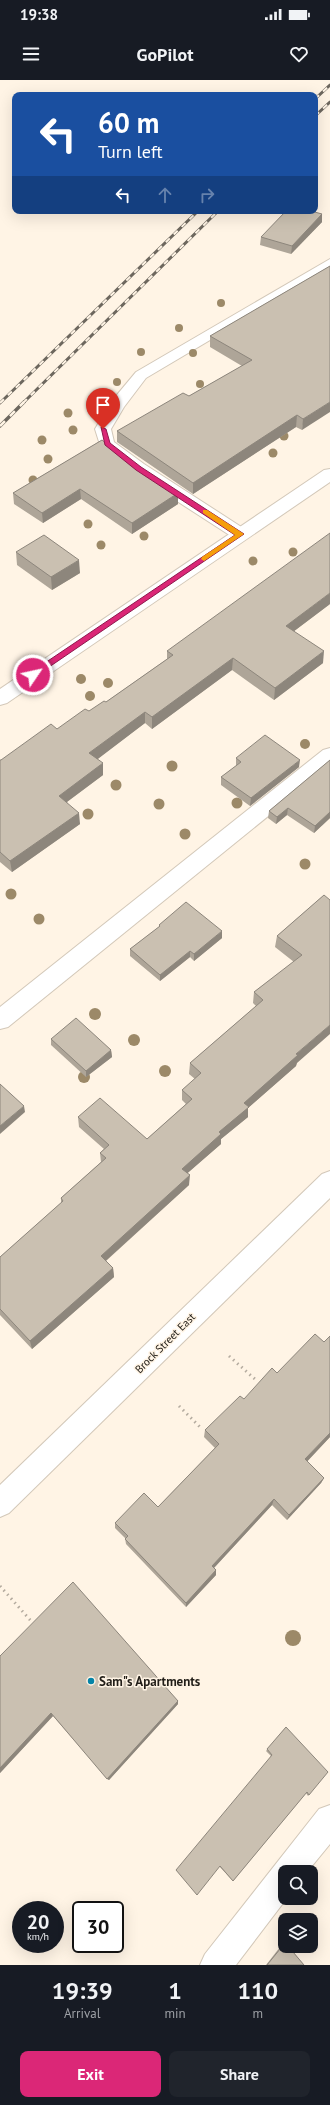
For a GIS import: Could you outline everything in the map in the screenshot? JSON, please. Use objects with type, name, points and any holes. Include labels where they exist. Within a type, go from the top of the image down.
[{"type":"street","points":[[240,534],[138,468],[107,444],[103,429],[116,405],[141,376],[330,263]]},
{"type":"street","points":[[0,698],[330,474]]},
{"type":"street","points":[[0,1020],[330,756]]},
{"type":"street","name":"Brock Street East","points":[[0,1504],[330,1182]]},
{"type":"street","points":[[294,1865],[330,1820]]},
{"type":"street","points":[[216,1965],[278,1885]]},
{"type":"path","points":[[229,1356],[256,1380]]},
{"type":"path","points":[[180,1406],[202,1429]]},
{"type":"path","points":[[0,1586],[31,1621]]},
{"type":"building","points":[[283,214],[322,214],[292,246],[261,237]]},
{"type":"building","points":[[330,266],[330,402],[303,419],[297,415],[193,483],[117,431],[183,393],[189,396],[252,360],[210,336]]},
{"type":"building","points":[[102,440],[131,463],[178,493],[132,523],[80,489],[42,513],[13,493]]},
{"type":"building","points":[[330,533],[330,593],[286,626],[324,651],[275,688],[233,658],[152,717],[145,712],[89,753],[103,763],[59,796],[79,813],[10,861],[0,852],[0,760],[51,724],[57,729],[85,709],[89,711],[104,701],[106,702],[173,655],[167,651]]},
{"type":"building","points":[[44,535],[79,560],[51,577],[16,552]]},
{"type":"building","points":[[265,735],[300,760],[251,798],[221,777],[241,762],[236,758]]},
{"type":"building","points":[[330,760],[330,812],[315,826],[288,808],[277,817],[269,811]]},
{"type":"building","points":[[324,895],[330,900],[330,1025],[296,1054],[298,1055],[244,1103],[249,1107],[219,1132],[221,1134],[182,1169],[190,1175],[101,1256],[113,1268],[30,1341],[0,1309],[0,1257],[63,1201],[61,1198],[106,1158],[100,1153],[109,1145],[78,1117],[100,1098],[147,1139],[192,1099],[182,1090],[201,1073],[190,1063],[263,1000],[254,992],[302,955],[277,936]]},
{"type":"building","points":[[186,902],[222,931],[194,954],[190,951],[160,975],[130,949],[160,926],[159,925]]},
{"type":"building","points":[[76,1018],[111,1050],[86,1071],[51,1039]]},
{"type":"building","points":[[0,1084],[24,1106],[0,1126]]},
{"type":"building","points":[[315,1334],[324,1342],[330,1336],[330,1433],[305,1459],[324,1478],[289,1515],[274,1499],[212,1566],[216,1570],[186,1603],[125,1539],[128,1536],[115,1523],[144,1493],[158,1507],[219,1444],[205,1430],[240,1396],[244,1399],[272,1368],[277,1373]]},
{"type":"building","name":"Sam\"s Apartments","points":[[73,1582],[178,1701],[107,1779],[51,1713],[0,1768],[0,1656]]},
{"type":"building","points":[[286,1727],[328,1772],[309,1795],[307,1792],[233,1881],[220,1866],[197,1895],[176,1870],[272,1755],[267,1749]]},
{"type":"building","points":[[278,1952],[278,1953],[294,1953],[304,1965],[267,1965]]},
{"type":"railway","points":[[318,96],[330,85]]},
{"type":"railway","points":[[318,113],[330,102]]},
{"type":"railway","points":[[0,403],[195,214]]},
{"type":"railway","points":[[23,403],[215,214]]},
{"type":"railway","points":[[0,426],[23,403]]},
{"type":"slow traffic","points":[[204,559],[240,534],[205,512]]},
{"type":"place","name":"Sam\"s Apartments","points":[[91,1681]]},
{"type":"route","points":[[33,675],[240,534],[138,468],[107,444],[103,429]]}]
